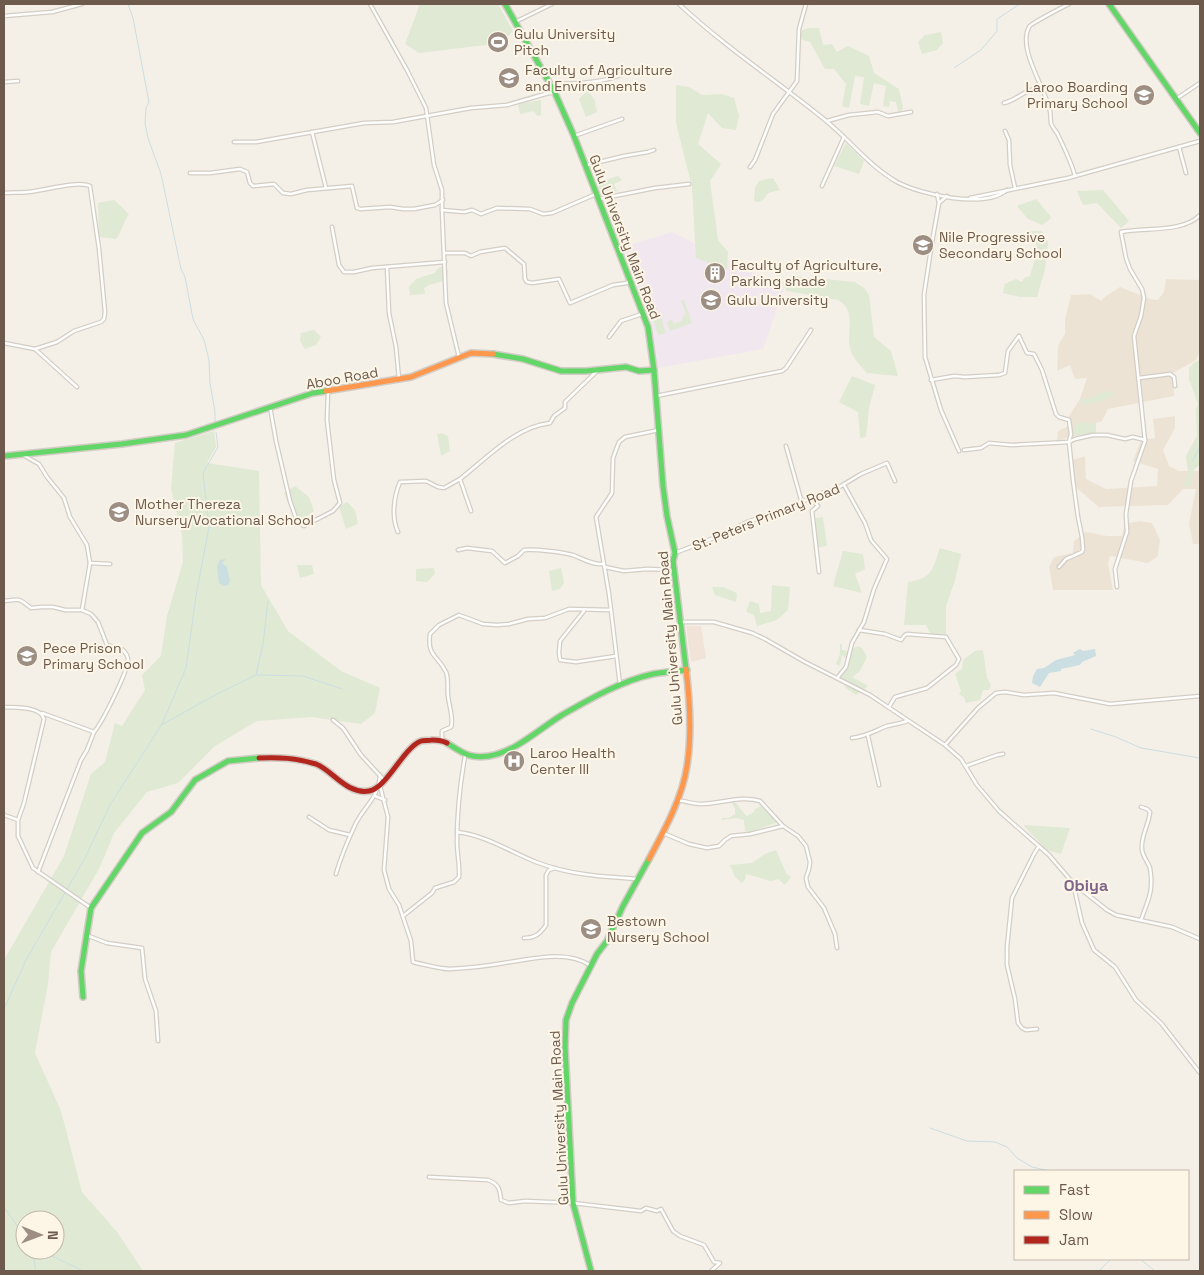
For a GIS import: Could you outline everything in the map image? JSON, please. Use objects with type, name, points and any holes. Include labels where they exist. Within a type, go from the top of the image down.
[{"type":"street","points":[[4,16],[52,12],[82,4]]},
{"type":"street","points":[[370,4],[409,74],[428,115],[434,165],[442,190],[446,303],[459,356]]},
{"type":"street","name":"Gulu University Main Road","points":[[505,4],[555,93],[587,165],[596,193],[644,313],[654,370],[666,508],[675,553],[673,561],[689,692],[690,740],[687,768],[677,800],[663,833],[607,941],[591,966],[568,1013],[565,1027],[574,1203],[582,1242],[591,1271]]},
{"type":"street","points":[[515,22],[552,4]]},
{"type":"street","points":[[679,4],[728,47],[827,122],[869,162],[886,175],[906,186],[947,196],[986,199],[998,196],[1007,190],[1075,176],[1200,141]]},
{"type":"street","points":[[750,167],[773,114],[797,81],[800,29],[806,4]]},
{"type":"street","points":[[1069,4],[1031,24],[1026,40],[1028,54],[1050,111],[1052,124],[1075,176]]},
{"type":"street","points":[[1109,4],[1200,133]]},
{"type":"street","points":[[549,84],[611,79],[628,71]]},
{"type":"street","points":[[4,82],[18,80]]},
{"type":"street","points":[[1176,99],[1200,83]]},
{"type":"street","points":[[1004,103],[1011,102],[1028,91],[1036,90],[1041,86]]},
{"type":"street","points":[[234,142],[256,142],[364,123],[393,122],[478,107],[507,105],[548,93],[555,93]]},
{"type":"street","points":[[827,122],[849,114],[878,112],[888,116],[911,112]]},
{"type":"street","points":[[574,136],[622,119]]},
{"type":"street","points":[[312,132],[326,188]]},
{"type":"street","points":[[1005,132],[1009,140],[1009,162],[1015,188]]},
{"type":"street","points":[[822,186],[844,137]]},
{"type":"street","points":[[1179,147],[1186,173]]},
{"type":"street","points":[[587,165],[654,150]]},
{"type":"street","points":[[190,173],[210,174],[240,169],[247,172],[250,183],[253,186],[274,184],[285,193],[352,186],[357,208],[360,209],[390,207],[402,210],[414,209],[435,205],[442,200]]},
{"type":"street","points":[[4,193],[28,192],[83,184],[90,186],[99,249],[104,319],[101,322],[74,331],[57,342],[35,349],[4,343]]},
{"type":"street","points":[[599,199],[688,184]]},
{"type":"street","points":[[442,210],[464,212],[472,210],[481,214],[494,208],[512,208],[533,209],[543,214],[552,213],[596,193]]},
{"type":"street","points":[[937,194],[939,203],[924,295],[925,357],[941,410],[959,451]]},
{"type":"street","points":[[939,203],[947,196]]},
{"type":"street","points":[[1117,587],[1115,579],[1116,565],[1127,532],[1126,514],[1131,480],[1145,440],[1134,336],[1141,316],[1144,298],[1142,289],[1126,258],[1121,232],[1182,225],[1193,222],[1200,214]]},
{"type":"street","points":[[332,227],[338,265],[341,270],[349,273],[387,267],[445,262]]},
{"type":"street","points":[[445,253],[465,252],[471,256],[480,252],[505,248],[524,264],[525,280],[528,282],[559,279],[570,303],[614,285],[626,283],[630,278]]},
{"type":"street","points":[[387,267],[389,313],[399,364],[399,380]]},
{"type":"street","points":[[609,337],[621,321],[644,313]]},
{"type":"street","points":[[656,396],[782,371],[786,368],[811,330]]},
{"type":"street","points":[[931,380],[954,376],[965,377],[1005,373],[1008,352],[1020,336],[1026,352],[1034,354],[1042,370],[1056,414],[1059,417],[1070,420],[1071,434],[1069,442],[1083,549],[1082,552],[1066,559],[1059,567]]},
{"type":"street","points":[[35,349],[77,387]]},
{"type":"street","name":"Aboo Road","points":[[4,456],[179,436],[313,393],[399,380],[471,353],[486,353],[523,359],[561,371],[626,367],[639,371],[654,370]]},
{"type":"street","points":[[398,532],[394,517],[395,500],[400,482],[426,481],[444,488],[460,479],[517,434],[538,425],[550,423],[554,416],[566,408],[565,402],[598,370]]},
{"type":"street","points":[[1139,378],[1170,374],[1174,377],[1175,386]]},
{"type":"street","points":[[270,408],[293,510],[298,522],[304,526],[333,511],[340,503],[333,472],[327,420],[328,390]]},
{"type":"street","points":[[620,685],[612,610],[596,517],[612,493],[613,458],[617,446],[625,437],[659,430]]},
{"type":"street","points":[[964,450],[981,448],[990,444],[1010,445],[1069,442],[1075,438],[1093,435],[1107,435],[1125,439],[1133,437],[1145,440]]},
{"type":"street","points":[[786,446],[802,502]]},
{"type":"street","points":[[21,454],[39,464],[43,472],[64,498],[70,516],[87,545],[90,562],[82,610]]},
{"type":"street","name":"St. Peters Primary Road","points":[[675,553],[724,534],[747,522],[812,499],[887,463],[895,481]]},
{"type":"street","points":[[460,479],[471,511]]},
{"type":"street","points":[[838,677],[846,667],[852,643],[864,622],[874,589],[886,565],[887,557],[871,540],[865,523],[844,485]]},
{"type":"street","points":[[812,499],[818,506],[812,511],[819,572]]},
{"type":"street","points":[[458,550],[467,548],[492,551],[505,563],[518,556],[524,550],[533,549],[565,554],[624,572],[645,569],[675,570]]},
{"type":"street","points":[[90,562],[110,564]]},
{"type":"street","points":[[4,601],[21,600],[31,608],[42,606],[70,611],[82,610],[94,617],[107,645],[123,650],[126,653],[128,662],[107,712],[94,732],[88,750],[81,760],[38,872]]},
{"type":"street","points":[[442,740],[442,731],[451,728],[452,723],[447,674],[430,652],[429,635],[439,625],[460,615],[483,624],[498,625],[528,619],[546,618],[569,609],[612,610]]},
{"type":"street","points":[[584,610],[560,641],[560,660],[576,662],[616,656]]},
{"type":"street","points":[[681,622],[714,622],[752,633],[870,695],[945,745],[966,766],[977,786],[996,808],[1056,862],[1073,883],[1116,915],[1172,927],[1200,939]]},
{"type":"street","points":[[859,630],[885,634],[901,640],[907,634],[946,637],[959,660],[956,665],[928,688],[895,697],[889,708]]},
{"type":"street","points":[[336,874],[350,835],[375,796],[382,778],[416,744],[426,740],[442,740],[465,756],[488,756],[500,753],[517,745],[562,714],[620,685],[653,674],[687,670]]},
{"type":"street","points":[[945,745],[978,708],[996,693],[1010,692],[1024,695],[1054,693],[1110,704],[1200,696]]},
{"type":"street","points":[[4,707],[23,708],[42,713],[94,732]]},
{"type":"street","points":[[42,713],[44,728],[35,754],[29,784],[18,820],[18,836],[30,864],[38,872],[91,908]]},
{"type":"street","points":[[333,720],[343,728],[361,755],[382,778]]},
{"type":"street","points":[[852,738],[868,736],[887,726],[895,726],[907,721]]},
{"type":"street","points":[[868,736],[879,785]]},
{"type":"street","points":[[966,766],[1003,754]]},
{"type":"street","points":[[403,916],[432,893],[435,888],[458,879],[458,800],[465,756]]},
{"type":"street","points":[[83,997],[82,971],[91,908],[142,833],[170,812],[201,775],[228,761],[286,757],[318,765],[339,782],[352,788],[364,791],[380,787]]},
{"type":"street","points":[[380,787],[388,817],[384,870],[389,890],[399,906],[412,941],[411,955],[414,962],[447,969],[557,956],[584,961],[591,966]]},
{"type":"street","points":[[375,796],[385,800]]},
{"type":"street","points":[[677,800],[700,804],[745,799],[760,801],[783,826],[798,836],[806,846],[810,862],[806,878],[808,886],[824,908],[835,934],[837,948]]},
{"type":"street","points":[[1141,807],[1148,809],[1150,812],[1143,836],[1142,850],[1149,866],[1152,893],[1141,920]]},
{"type":"street","points":[[4,815],[18,820]]},
{"type":"street","points":[[309,817],[329,830],[350,835]]},
{"type":"street","points":[[663,833],[689,844],[707,848],[719,846],[731,836],[750,834],[783,826]]},
{"type":"street","points":[[457,832],[477,836],[555,868],[601,877],[638,879]]},
{"type":"street","points":[[1037,1029],[1026,1030],[1018,1023],[1008,965],[1007,947],[1012,898],[1039,846]]},
{"type":"street","points":[[524,938],[533,938],[546,925],[546,875],[549,870],[555,868]]},
{"type":"street","points":[[1073,883],[1082,923],[1094,950],[1115,967],[1136,1000],[1161,1022],[1200,1073]]},
{"type":"street","points":[[86,935],[107,943],[142,948],[145,978],[156,1011],[158,1041]]},
{"type":"street","points":[[428,1177],[488,1180],[497,1185],[500,1189],[501,1200],[506,1202],[574,1203],[641,1211],[646,1208],[658,1211],[662,1209],[673,1231],[680,1236],[701,1242],[714,1262],[720,1263],[711,1271]]},
{"type":"shaded area","name":"Gulu University","points":[[672,232],[784,288],[763,349],[658,368],[645,310],[645,301],[640,299],[620,248]]},
{"type":"shaded area","points":[[1166,279],[1200,280],[1200,350],[1196,360],[1173,373],[1174,396],[1108,409],[1102,421],[1096,423],[1096,433],[1075,435],[1057,441],[1058,431],[1068,426],[1069,416],[1080,399],[1087,378],[1075,379],[1070,365],[1057,371],[1058,346],[1065,334],[1065,319],[1071,295],[1090,294],[1101,301],[1120,287],[1150,299],[1158,300],[1164,292]]},
{"type":"shaded area","points":[[1175,416],[1175,428],[1163,450],[1169,466],[1179,471],[1200,471],[1200,544],[1193,544],[1189,523],[1196,489],[1183,489],[1168,505],[1099,507],[1072,484],[1070,461],[1085,456],[1086,479],[1106,489],[1157,486],[1158,469],[1133,461],[1141,440],[1155,438],[1153,419]]},
{"type":"shaded area","points":[[1139,521],[1152,523],[1160,540],[1158,556],[1148,563],[1110,556],[1108,564],[1113,590],[1053,590],[1049,567],[1054,557],[1073,553],[1074,541],[1086,532],[1107,536],[1122,536],[1125,524]]},
{"type":"shaded area","points":[[226,559],[222,563],[227,567],[230,582],[224,586],[219,583],[217,567],[220,560]]},
{"type":"shaded area","points":[[686,626],[701,626],[706,658],[691,662]]},
{"type":"shaded area","points":[[1080,649],[1083,651],[1095,649],[1096,656],[1082,662],[1080,665],[1049,673],[1040,687],[1032,683],[1037,669],[1044,668],[1056,660],[1075,655],[1073,653]]},
{"type":"green space","points":[[420,4],[498,4],[513,31],[502,43],[503,50],[495,51],[494,44],[419,53],[405,44]]},
{"type":"green space","points":[[809,28],[819,28],[823,45],[832,44],[837,52],[848,46],[869,56],[874,73],[899,89],[903,107],[901,113],[898,111],[896,102],[890,101],[889,107],[883,106],[886,86],[874,83],[869,106],[860,104],[864,77],[855,76],[849,108],[842,106],[846,84],[834,69],[825,69],[810,42],[800,39],[800,31]]},
{"type":"green space","points":[[941,32],[943,43],[937,50],[922,54],[918,42],[925,35]]},
{"type":"green space","points":[[676,85],[689,87],[702,95],[722,94],[734,98],[739,116],[736,130],[722,128],[708,113],[698,144],[721,164],[710,181],[718,240],[728,252],[727,269],[696,258],[692,187],[676,123]]},
{"type":"green space","points":[[588,90],[595,101],[597,112],[586,117],[579,99]]},
{"type":"green space","points":[[541,100],[541,115],[537,116],[534,111],[520,114],[518,104]]},
{"type":"green space","points":[[846,143],[864,161],[859,174],[834,166]]},
{"type":"green space","points":[[618,176],[622,180],[614,184],[617,191],[603,197],[597,183]]},
{"type":"green space","points":[[773,178],[780,190],[768,193],[759,202],[754,201],[755,188],[759,181]]},
{"type":"green space","points":[[1103,190],[1129,221],[1121,228],[1097,203],[1083,205],[1077,191]]},
{"type":"green space","points":[[1036,199],[1051,217],[1042,225],[1028,219],[1017,206]]},
{"type":"green space","points":[[114,200],[129,214],[116,239],[99,237],[98,203]]},
{"type":"green space","points":[[1029,231],[1042,231],[1048,242],[1045,269],[1037,297],[1020,297],[1003,293],[1005,284],[1016,279],[1022,282],[1024,278],[1030,276],[1036,254],[1036,239],[1030,239]]},
{"type":"green space","points":[[446,265],[448,272],[446,280],[424,288],[425,294],[410,295],[409,287],[416,279],[435,273],[438,268]]},
{"type":"green space","points":[[792,276],[855,282],[864,288],[869,295],[874,337],[891,351],[898,376],[867,373],[851,351],[848,310],[838,300],[787,291],[782,283]]},
{"type":"green space","points":[[684,300],[692,323],[670,331],[667,322],[672,320],[674,324],[682,321],[683,316],[686,314],[681,301]]},
{"type":"green space","points":[[654,304],[663,321],[666,333],[659,335],[649,306]]},
{"type":"green space","points":[[314,330],[321,337],[316,345],[305,349],[300,341],[301,333]]},
{"type":"green space","points":[[1200,360],[1200,460],[1199,466],[1194,469],[1190,486],[1185,487],[1188,473],[1186,456],[1197,436],[1196,410],[1198,404],[1189,379],[1189,368]]},
{"type":"green space","points":[[852,376],[875,385],[869,408],[866,437],[860,438],[858,412],[839,402]]},
{"type":"green space","points":[[1102,391],[1113,392],[1114,396],[1096,403],[1081,405],[1080,399],[1092,398]]},
{"type":"green space","points":[[1078,423],[1096,423],[1096,433],[1073,436],[1073,427]]},
{"type":"green space","points":[[214,431],[216,447],[207,463],[259,471],[261,585],[288,631],[341,671],[380,688],[375,713],[361,724],[312,717],[257,721],[215,746],[178,783],[147,792],[114,833],[100,867],[51,952],[48,984],[35,1053],[61,1111],[82,1192],[117,1232],[143,1271],[4,1271],[4,960],[64,856],[91,774],[105,762],[115,723],[122,726],[145,690],[142,675],[161,656],[167,616],[183,562],[182,535],[171,489],[175,443]]},
{"type":"green space","points":[[442,433],[448,436],[450,451],[441,456],[437,434]]},
{"type":"green space","points":[[295,486],[309,497],[314,511],[301,521],[289,505],[284,493]]},
{"type":"green space","points":[[347,502],[355,510],[358,524],[346,529],[339,507]]},
{"type":"green space","points":[[823,517],[827,546],[815,548],[811,519]]},
{"type":"green space","points":[[940,548],[961,554],[946,606],[946,634],[931,635],[926,625],[904,625],[908,582],[922,578],[930,572]]},
{"type":"green space","points":[[843,551],[863,554],[865,569],[855,574],[862,593],[833,586]]},
{"type":"green space","points":[[297,565],[312,565],[314,574],[300,578]]},
{"type":"green space","points":[[434,568],[435,574],[427,582],[416,581],[416,569]]},
{"type":"green space","points":[[561,568],[564,583],[560,589],[552,591],[549,571]]},
{"type":"green space","points":[[772,585],[790,587],[788,610],[777,620],[757,626],[754,615],[746,612],[750,601],[759,604],[760,613],[771,611]]},
{"type":"green space","points":[[712,587],[723,587],[737,593],[736,602],[715,595]]},
{"type":"green space","points":[[840,644],[842,644],[842,650],[848,651],[858,646],[862,648],[867,657],[860,671],[852,677],[868,686],[856,695],[846,688],[838,671],[846,671],[850,661],[842,655],[840,666],[836,664],[840,654]]},
{"type":"green space","points":[[983,650],[987,678],[991,685],[989,690],[983,690],[980,700],[966,703],[964,697],[959,694],[961,691],[955,674],[962,669],[963,660],[975,651]]},
{"type":"green space","points":[[731,801],[736,803],[747,816],[761,806],[778,822],[750,832],[745,831],[744,820],[737,818],[721,820],[735,814]]},
{"type":"green space","points":[[1024,825],[1070,828],[1061,854],[1044,849]]},
{"type":"green space","points":[[776,850],[786,873],[791,877],[785,885],[778,879],[771,881],[746,874],[745,880],[742,883],[735,877],[730,865],[752,863],[765,854]]},
{"type":"waterway","points":[[128,4],[133,18],[149,102],[146,108],[145,123],[148,138],[161,174],[193,319],[204,340],[209,360],[215,424]]},
{"type":"waterway","points":[[954,68],[981,50],[997,31],[997,19],[1020,4]]},
{"type":"waterway","points":[[4,1009],[26,960],[85,858],[110,805],[162,724],[186,668],[196,596],[209,527],[203,473],[218,447],[216,432]]},
{"type":"waterway","points":[[1193,460],[1200,447]]},
{"type":"waterway","points":[[163,724],[256,675],[263,644],[268,601]]},
{"type":"waterway","points":[[257,675],[303,676],[342,689]]},
{"type":"waterway","points":[[1091,729],[1141,748],[1200,758]]},
{"type":"waterway","points":[[930,1128],[967,1141],[995,1142],[1007,1147],[1017,1158],[1032,1167],[1046,1170]]},
{"type":"waterway","points":[[4,1207],[15,1223]]},
{"type":"waterway","points":[[34,1260],[36,1271]]},
{"type":"waterway","points":[[60,1260],[83,1271]]},
{"type":"waterway","points":[[1099,1271],[1110,1260]]},
{"type":"waterway","points":[[1141,1260],[1155,1271]]},
{"type":"traffic: fast","points":[[505,4],[555,93],[574,136],[648,327],[654,370],[663,486],[675,553],[673,561],[686,669]]},
{"type":"traffic: fast","points":[[1109,4],[1200,133]]},
{"type":"traffic: fast","points":[[493,354],[523,359],[561,371],[586,371],[626,367],[639,371],[654,370]]},
{"type":"traffic: fast","points":[[4,456],[122,444],[186,435],[313,393],[326,391]]},
{"type":"traffic: fast","points":[[447,743],[462,752],[476,757],[499,753],[518,745],[562,715],[618,686],[653,674],[687,670]]},
{"type":"traffic: fast","points":[[83,997],[81,971],[91,908],[142,833],[171,812],[195,780],[228,761],[259,758]]},
{"type":"traffic: fast","points":[[591,1271],[573,1203],[565,1047],[566,1020],[572,1003],[597,954],[607,941],[623,906],[649,859]]},
{"type":"traffic: slow","points":[[326,391],[411,377],[471,353],[493,354]]},
{"type":"traffic: slow","points":[[649,859],[677,803],[685,778],[690,742],[689,693],[686,669]]},
{"type":"traffic: jam","points":[[259,758],[288,758],[316,764],[347,786],[361,791],[369,791],[376,788],[389,776],[414,745],[421,741],[432,740],[440,740],[447,743]]},
{"type":"place","name":"Gulu University Pitch","points":[[498,42]]},
{"type":"place","name":"Faculty of Agriculture and Environments","points":[[509,78]]},
{"type":"place","name":"Laroo Boarding Primary School","points":[[1144,95]]},
{"type":"place","name":"Nile Progressive Secondary School","points":[[923,245]]},
{"type":"place","name":"Faculty of Agriculture, Parking shade","points":[[715,273]]},
{"type":"place","name":"Gulu University","points":[[711,300]]},
{"type":"place","name":"Mother Thereza Nursery/Vocational School","points":[[119,512]]},
{"type":"place","name":"Pece Prison Primary School","points":[[27,656]]},
{"type":"place","name":"Laroo Health Center III","points":[[514,761]]},
{"type":"place","name":"Bestown Nursery School","points":[[591,929]]},
{"type":"district","name":"Obiya","points":[[1086,885]]}]
